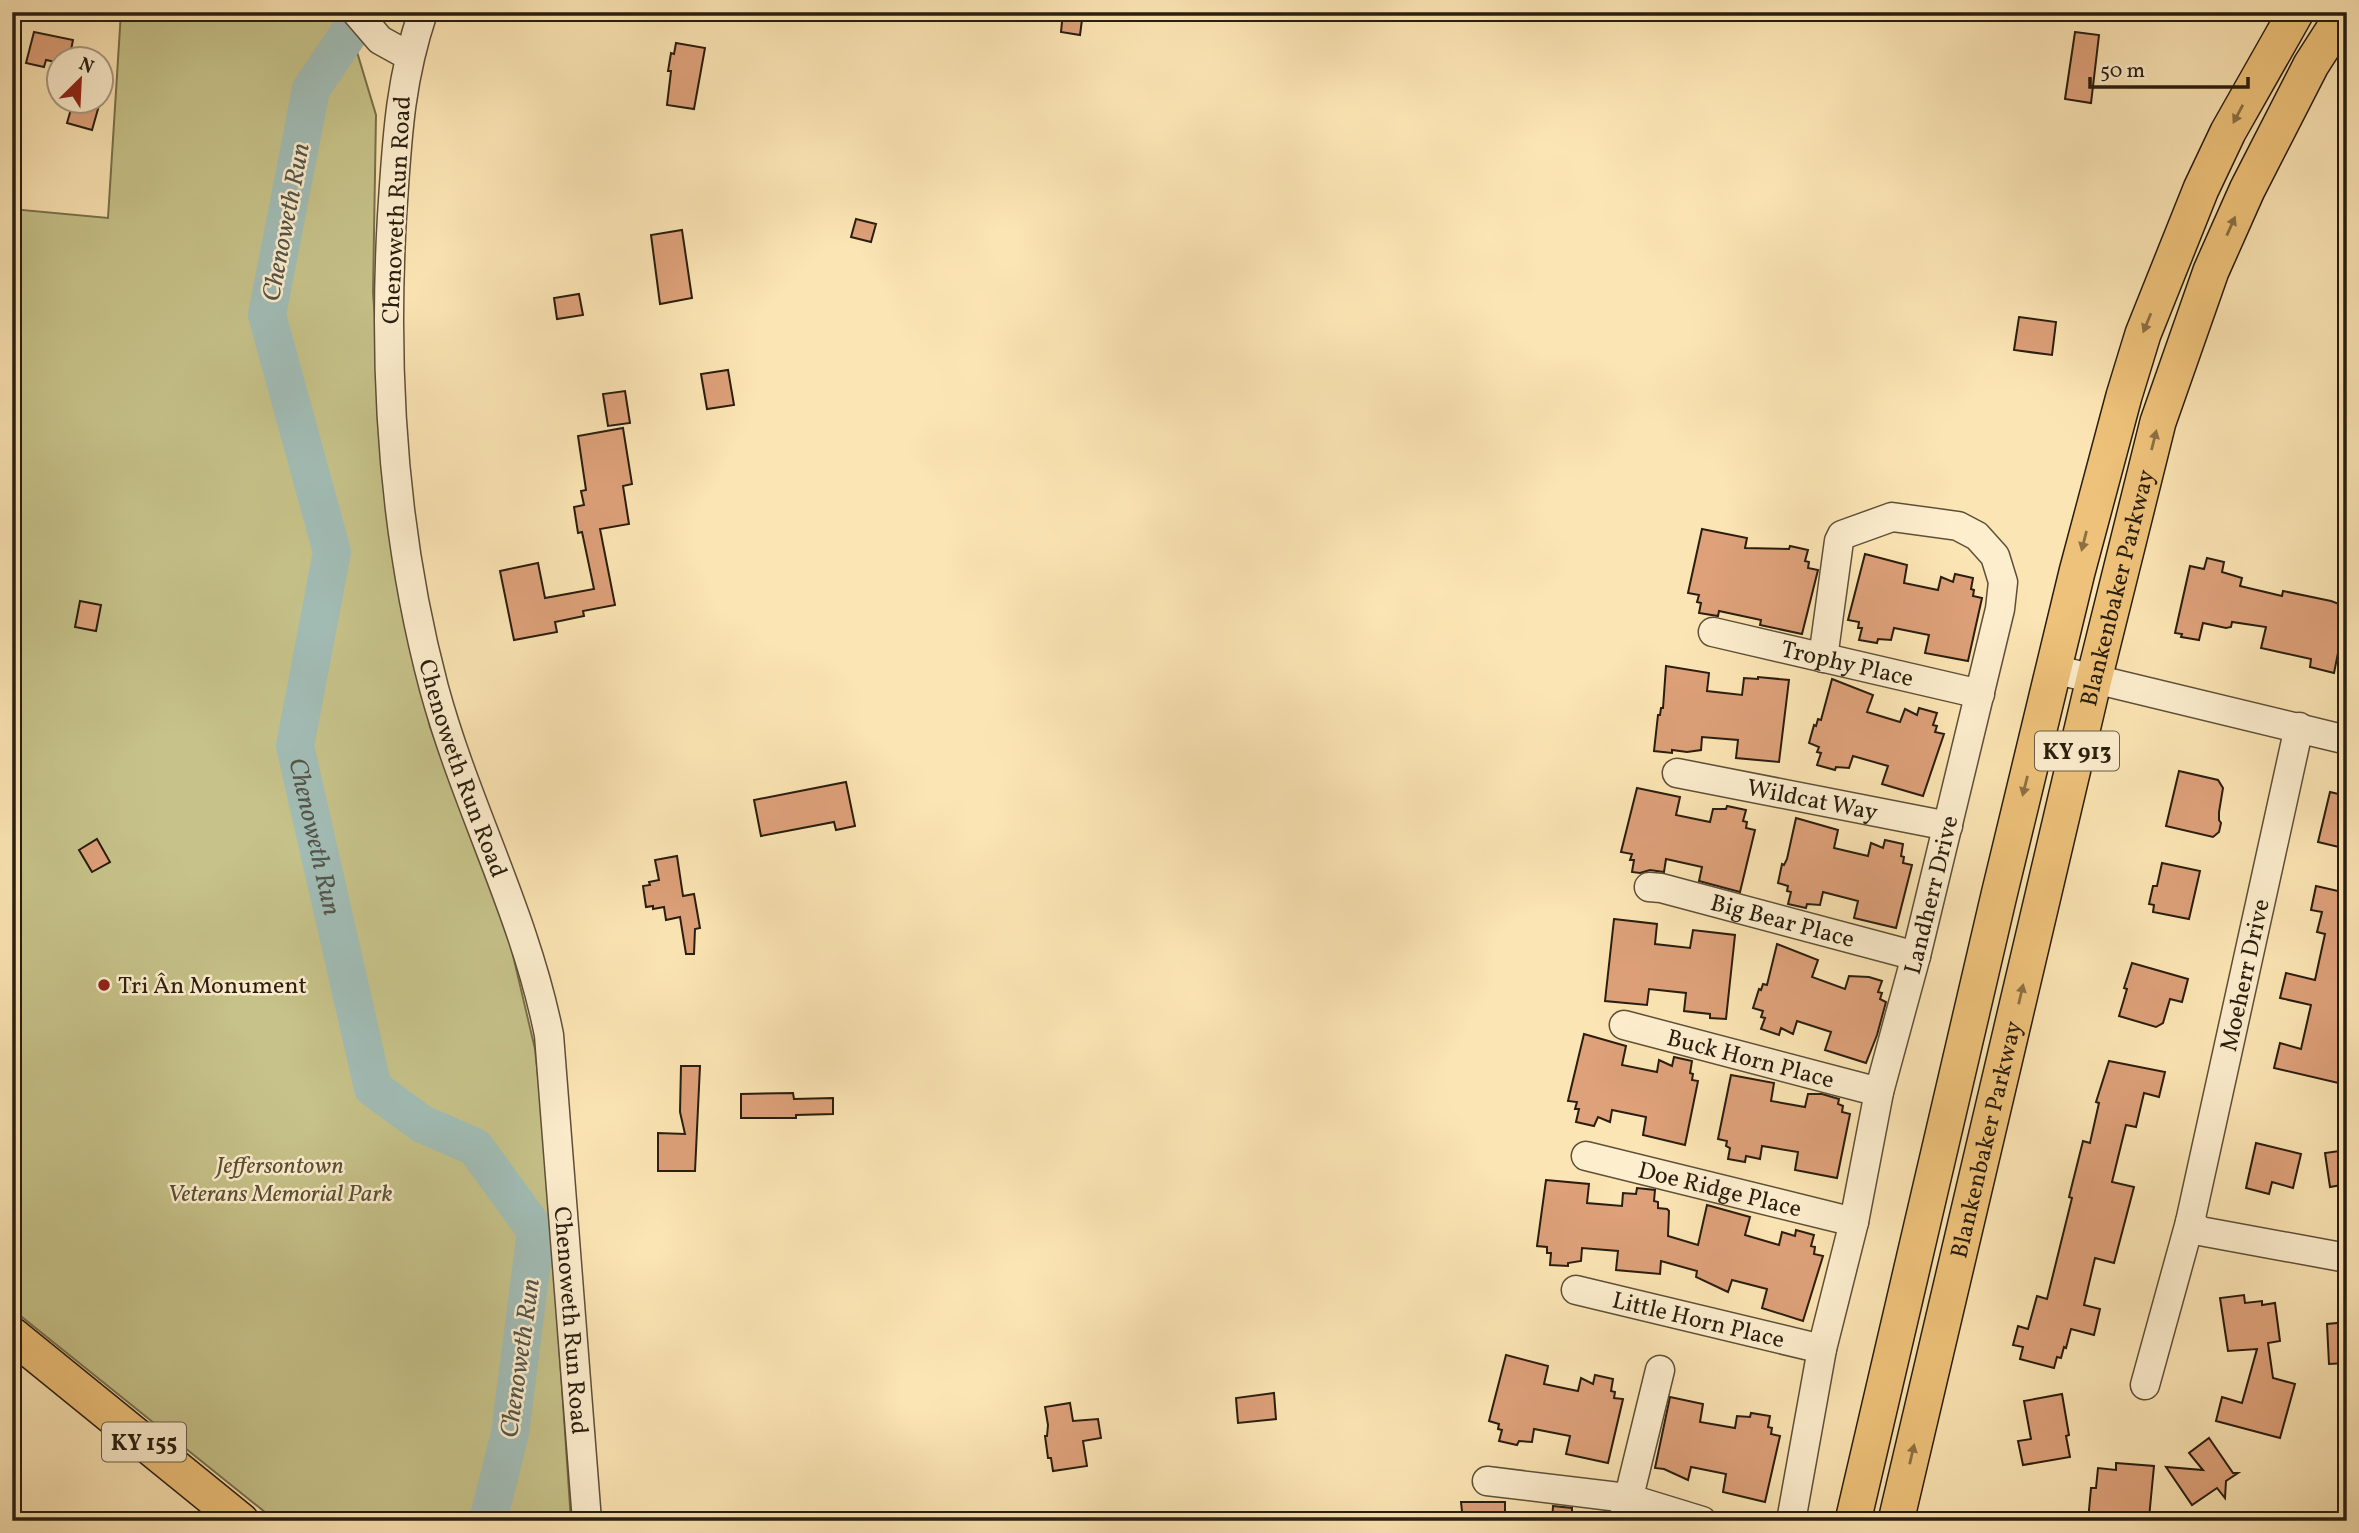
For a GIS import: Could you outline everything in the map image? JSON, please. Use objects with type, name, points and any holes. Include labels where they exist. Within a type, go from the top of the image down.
[{"type":"main road","name":"Blankenbaker Parkway","points":[[1853,1521],[2099,481],[2143,334],[2201,190],[2222,144],[2296,12]]},
{"type":"main road","name":"Blankenbaker Parkway","points":[[1896,1521],[2094,679],[2158,422],[2211,271],[2282,121],[2311,65],[2345,12]]},
{"type":"main road","name":"KY 155","points":[[12,1335],[241,1521]]},
{"type":"street","name":"Chenoweth Run Road","points":[[423,12],[409,56],[398,116],[388,292],[390,409],[397,491],[413,594],[435,688],[458,765],[523,935],[546,1021],[553,1075],[587,1521]]},
{"type":"street","points":[[362,20],[390,48],[409,56]]},
{"type":"street","name":"Landherr Drive","points":[[1791,1521],[1822,1349],[1854,1222],[1879,1092],[1916,956],[2000,609],[2003,582],[1995,556],[1977,536],[1958,526],[1892,517],[1842,535],[1823,658]]},
{"type":"street","name":"Trophy Place","points":[[1713,632],[1980,694]]},
{"type":"street","points":[[2053,669],[2347,740]]},
{"type":"street","name":"Moeherr Drive","points":[[2145,1385],[2190,1222],[2299,727]]},
{"type":"street","name":"Wildcat Way","points":[[1677,773],[1948,826]]},
{"type":"street","name":"Big Bear Place","points":[[1649,887],[1916,956]]},
{"type":"street","name":"Buck Horn Place","points":[[1624,1025],[1879,1092]]},
{"type":"street","name":"Doe Ridge Place","points":[[1586,1156],[1854,1222]]},
{"type":"street","points":[[2190,1222],[2200,1231],[2347,1258]]},
{"type":"street","name":"Little Horn Place","points":[[1576,1290],[1822,1349]]},
{"type":"street","points":[[1625,1509],[1660,1370]]},
{"type":"street","points":[[1487,1481],[1625,1509],[1702,1521]]},
{"type":"green space","name":"Jeffersontown Veterans Memorial Park","points":[[121,12],[330,12],[357,52],[376,115],[373,293],[392,536],[430,727],[507,930],[535,1049],[546,1150],[571,1521],[276,1521],[12,1309],[12,209],[108,218]]},
{"type":"building","points":[[1063,12],[1083,12],[1080,35],[1061,32]]},
{"type":"building","points":[[34,32],[73,40],[72,46],[46,46],[44,67],[26,63]]},
{"type":"building","points":[[2075,32],[2099,35],[2091,103],[2065,99]]},
{"type":"building","points":[[676,43],[705,48],[694,109],[667,105],[671,71],[668,71]]},
{"type":"building","points":[[69,116],[96,116],[92,130],[67,123]]},
{"type":"building","points":[[856,219],[876,224],[871,242],[851,237]]},
{"type":"building","points":[[682,230],[692,298],[660,304],[651,235]]},
{"type":"building","points":[[579,294],[583,315],[557,319],[554,298]]},
{"type":"building","points":[[2019,317],[2056,322],[2052,355],[2014,350]]},
{"type":"building","points":[[728,370],[734,405],[707,409],[701,374]]},
{"type":"building","points":[[625,391],[630,423],[608,426],[603,394]]},
{"type":"building","points":[[623,428],[632,484],[623,486],[629,524],[600,529],[615,605],[583,611],[584,616],[555,622],[557,632],[514,640],[500,571],[538,563],[545,598],[594,589],[582,532],[578,533],[574,507],[584,505],[581,491],[586,490],[578,436]]},
{"type":"building","points":[[1702,529],[1747,538],[1745,548],[1789,549],[1790,546],[1808,550],[1805,561],[1809,562],[1808,568],[1818,570],[1802,634],[1760,625],[1761,620],[1719,611],[1718,616],[1699,613],[1699,595],[1688,593]]},
{"type":"building","points":[[1865,554],[1907,565],[1904,583],[1938,590],[1941,577],[1953,582],[1955,574],[1973,578],[1973,596],[1982,598],[1968,661],[1925,653],[1929,635],[1894,628],[1891,640],[1878,639],[1877,643],[1859,640],[1862,628],[1858,628],[1859,622],[1848,620]]},
{"type":"building","points":[[2207,558],[2224,562],[2222,572],[2242,578],[2240,586],[2282,596],[2283,591],[2347,607],[2347,655],[2338,653],[2334,673],[2310,667],[2311,659],[2261,648],[2266,627],[2232,622],[2231,627],[2226,628],[2203,623],[2199,640],[2181,637],[2182,634],[2175,633],[2190,566],[2204,569]]},
{"type":"building","points":[[80,601],[101,605],[96,631],[75,627]]},
{"type":"building","points":[[1666,666],[1709,673],[1707,691],[1742,695],[1744,678],[1789,680],[1779,762],[1736,758],[1738,740],[1702,737],[1701,750],[1672,750],[1672,753],[1654,751],[1658,715],[1663,708]]},
{"type":"building","points":[[1832,679],[1873,695],[1867,712],[1900,722],[1905,709],[1917,715],[1919,708],[1937,713],[1933,725],[1937,726],[1935,732],[1944,734],[1923,796],[1882,784],[1888,766],[1853,756],[1849,768],[1836,767],[1835,770],[1817,765],[1821,753],[1817,752],[1819,747],[1809,743],[1814,725],[1816,726],[1818,719],[1821,720]]},
{"type":"building","points":[[2179,771],[2218,780],[2223,788],[2219,812],[2221,823],[2219,832],[2213,837],[2166,826]]},
{"type":"building","points":[[846,782],[855,826],[836,830],[834,822],[761,836],[754,800]]},
{"type":"building","points":[[1637,788],[1680,797],[1676,815],[1710,822],[1713,809],[1726,809],[1727,806],[1746,810],[1743,821],[1747,822],[1746,828],[1755,830],[1740,892],[1699,881],[1702,867],[1666,859],[1664,872],[1632,872],[1632,854],[1621,852]]},
{"type":"building","points":[[2330,792],[2347,796],[2347,849],[2318,842]]},
{"type":"building","points":[[1796,818],[1838,830],[1834,848],[1868,856],[1871,843],[1883,848],[1885,840],[1903,844],[1903,863],[1912,865],[1896,928],[1854,918],[1858,901],[1823,892],[1820,905],[1807,904],[1806,908],[1788,904],[1791,892],[1787,891],[1788,886],[1778,883],[1782,864],[1784,865],[1787,859]]},
{"type":"building","points":[[97,839],[110,862],[92,872],[79,850]]},
{"type":"building","points":[[677,856],[683,896],[694,894],[700,928],[695,929],[694,954],[686,954],[680,917],[666,920],[664,907],[646,907],[643,886],[659,880],[655,860]]},
{"type":"building","points":[[2162,863],[2200,871],[2189,919],[2153,912],[2154,905],[2149,904],[2153,886],[2157,886]]},
{"type":"building","points":[[2316,886],[2347,893],[2347,1085],[2274,1068],[2280,1043],[2301,1049],[2311,1005],[2280,998],[2286,973],[2315,980],[2325,934],[2317,932],[2322,912],[2311,910]]},
{"type":"building","points":[[1614,919],[1657,924],[1655,944],[1690,948],[1693,930],[1735,935],[1726,1019],[1684,1011],[1686,993],[1649,989],[1647,1005],[1605,1001]]},
{"type":"building","points":[[1777,944],[1818,960],[1812,977],[1845,989],[1849,976],[1882,981],[1878,992],[1882,993],[1880,999],[1886,1002],[1866,1063],[1825,1050],[1831,1032],[1797,1021],[1793,1034],[1781,1028],[1779,1035],[1761,1029],[1765,1018],[1761,1017],[1763,1011],[1753,1008],[1759,989],[1761,990],[1763,984],[1767,985]]},
{"type":"building","points":[[2132,963],[2188,979],[2182,1002],[2170,999],[2163,1023],[2156,1027],[2119,1016]]},
{"type":"building","points":[[1584,1034],[1626,1046],[1622,1065],[1657,1072],[1659,1060],[1672,1066],[1674,1057],[1692,1061],[1692,1080],[1698,1081],[1685,1145],[1643,1135],[1646,1117],[1612,1110],[1610,1122],[1598,1117],[1594,1126],[1576,1122],[1579,1109],[1575,1109],[1577,1102],[1568,1101]]},
{"type":"building","points":[[2109,1061],[2165,1072],[2159,1097],[2144,1093],[2136,1127],[2126,1125],[2112,1182],[2134,1187],[2114,1263],[2095,1258],[2084,1305],[2100,1309],[2094,1335],[2071,1329],[2066,1348],[2064,1347],[2061,1358],[2057,1357],[2054,1368],[2020,1359],[2023,1347],[2013,1345],[2018,1326],[2028,1329],[2037,1296],[2047,1299],[2083,1141],[2090,1143],[2099,1103],[2096,1102]]},
{"type":"building","points":[[681,1066],[700,1066],[695,1171],[658,1171],[658,1133],[685,1134],[680,1112]]},
{"type":"building","points":[[1731,1075],[1774,1083],[1771,1101],[1805,1107],[1808,1094],[1822,1094],[1839,1099],[1838,1104],[1843,1106],[1842,1112],[1850,1114],[1837,1178],[1795,1170],[1798,1152],[1762,1146],[1760,1159],[1746,1156],[1745,1162],[1728,1159],[1730,1148],[1726,1146],[1727,1141],[1718,1139]]},
{"type":"building","points":[[793,1093],[794,1099],[833,1098],[833,1114],[796,1115],[796,1118],[741,1118],[741,1094]]},
{"type":"building","points":[[2256,1143],[2301,1154],[2293,1188],[2272,1182],[2269,1194],[2246,1188]]},
{"type":"building","points":[[2347,1150],[2347,1184],[2330,1187],[2325,1153]]},
{"type":"building","points":[[1546,1180],[1589,1184],[1587,1203],[1622,1206],[1623,1193],[1636,1194],[1637,1188],[1655,1190],[1654,1201],[1658,1202],[1658,1208],[1669,1211],[1668,1236],[1698,1245],[1707,1205],[1750,1217],[1745,1235],[1779,1245],[1782,1232],[1795,1236],[1796,1230],[1814,1235],[1811,1246],[1815,1247],[1814,1254],[1823,1256],[1803,1321],[1762,1308],[1767,1289],[1732,1280],[1728,1292],[1696,1277],[1697,1271],[1661,1261],[1660,1274],[1616,1270],[1618,1251],[1582,1248],[1581,1261],[1568,1263],[1568,1266],[1550,1265],[1551,1253],[1547,1253],[1547,1247],[1537,1246]]},
{"type":"building","points":[[2244,1295],[2245,1303],[2275,1303],[2280,1341],[2268,1343],[2273,1378],[2295,1384],[2280,1438],[2216,1421],[2222,1397],[2242,1403],[2257,1349],[2228,1351],[2220,1298]]},
{"type":"building","points":[[2347,1322],[2347,1363],[2329,1364],[2327,1324]]},
{"type":"building","points":[[1506,1355],[1548,1366],[1544,1384],[1578,1391],[1581,1378],[1593,1384],[1595,1375],[1613,1379],[1611,1391],[1615,1392],[1614,1398],[1623,1399],[1608,1463],[1566,1454],[1570,1436],[1534,1429],[1532,1442],[1519,1441],[1517,1445],[1499,1441],[1502,1430],[1498,1429],[1499,1424],[1489,1421]]},
{"type":"building","points":[[1274,1393],[1276,1419],[1238,1423],[1236,1398]]},
{"type":"building","points":[[2062,1394],[2070,1457],[2023,1465],[2018,1441],[2031,1439],[2024,1401]]},
{"type":"building","points":[[1670,1397],[1703,1404],[1700,1422],[1735,1428],[1737,1416],[1750,1417],[1751,1413],[1770,1416],[1768,1427],[1772,1428],[1771,1434],[1780,1436],[1765,1502],[1723,1492],[1726,1474],[1691,1467],[1688,1480],[1664,1469],[1655,1468]]},
{"type":"building","points":[[1070,1403],[1073,1421],[1098,1419],[1101,1438],[1083,1441],[1087,1466],[1053,1471],[1045,1436],[1048,1425],[1045,1407]]},
{"type":"building","points":[[2209,1438],[2233,1473],[2238,1473],[2226,1481],[2225,1498],[2217,1488],[2192,1505],[2166,1467],[2203,1470],[2189,1453]]},
{"type":"building","points":[[2116,1463],[2154,1466],[2149,1518],[2114,1515],[2114,1521],[2088,1521],[2091,1488],[2096,1488],[2098,1468],[2116,1470]]},
{"type":"building","points":[[1461,1502],[1505,1502],[1505,1521],[1463,1521]]},
{"type":"building","points":[[1553,1506],[1572,1508],[1572,1521],[1552,1521]]},
{"type":"waterway","name":"Chenoweth Run","points":[[363,12],[311,89],[267,315],[332,552],[295,746],[373,1088],[422,1124],[475,1147],[536,1231],[510,1433],[488,1521]]},
{"type":"place","name":"Tri Ân Monument","points":[[104,985]]}]
